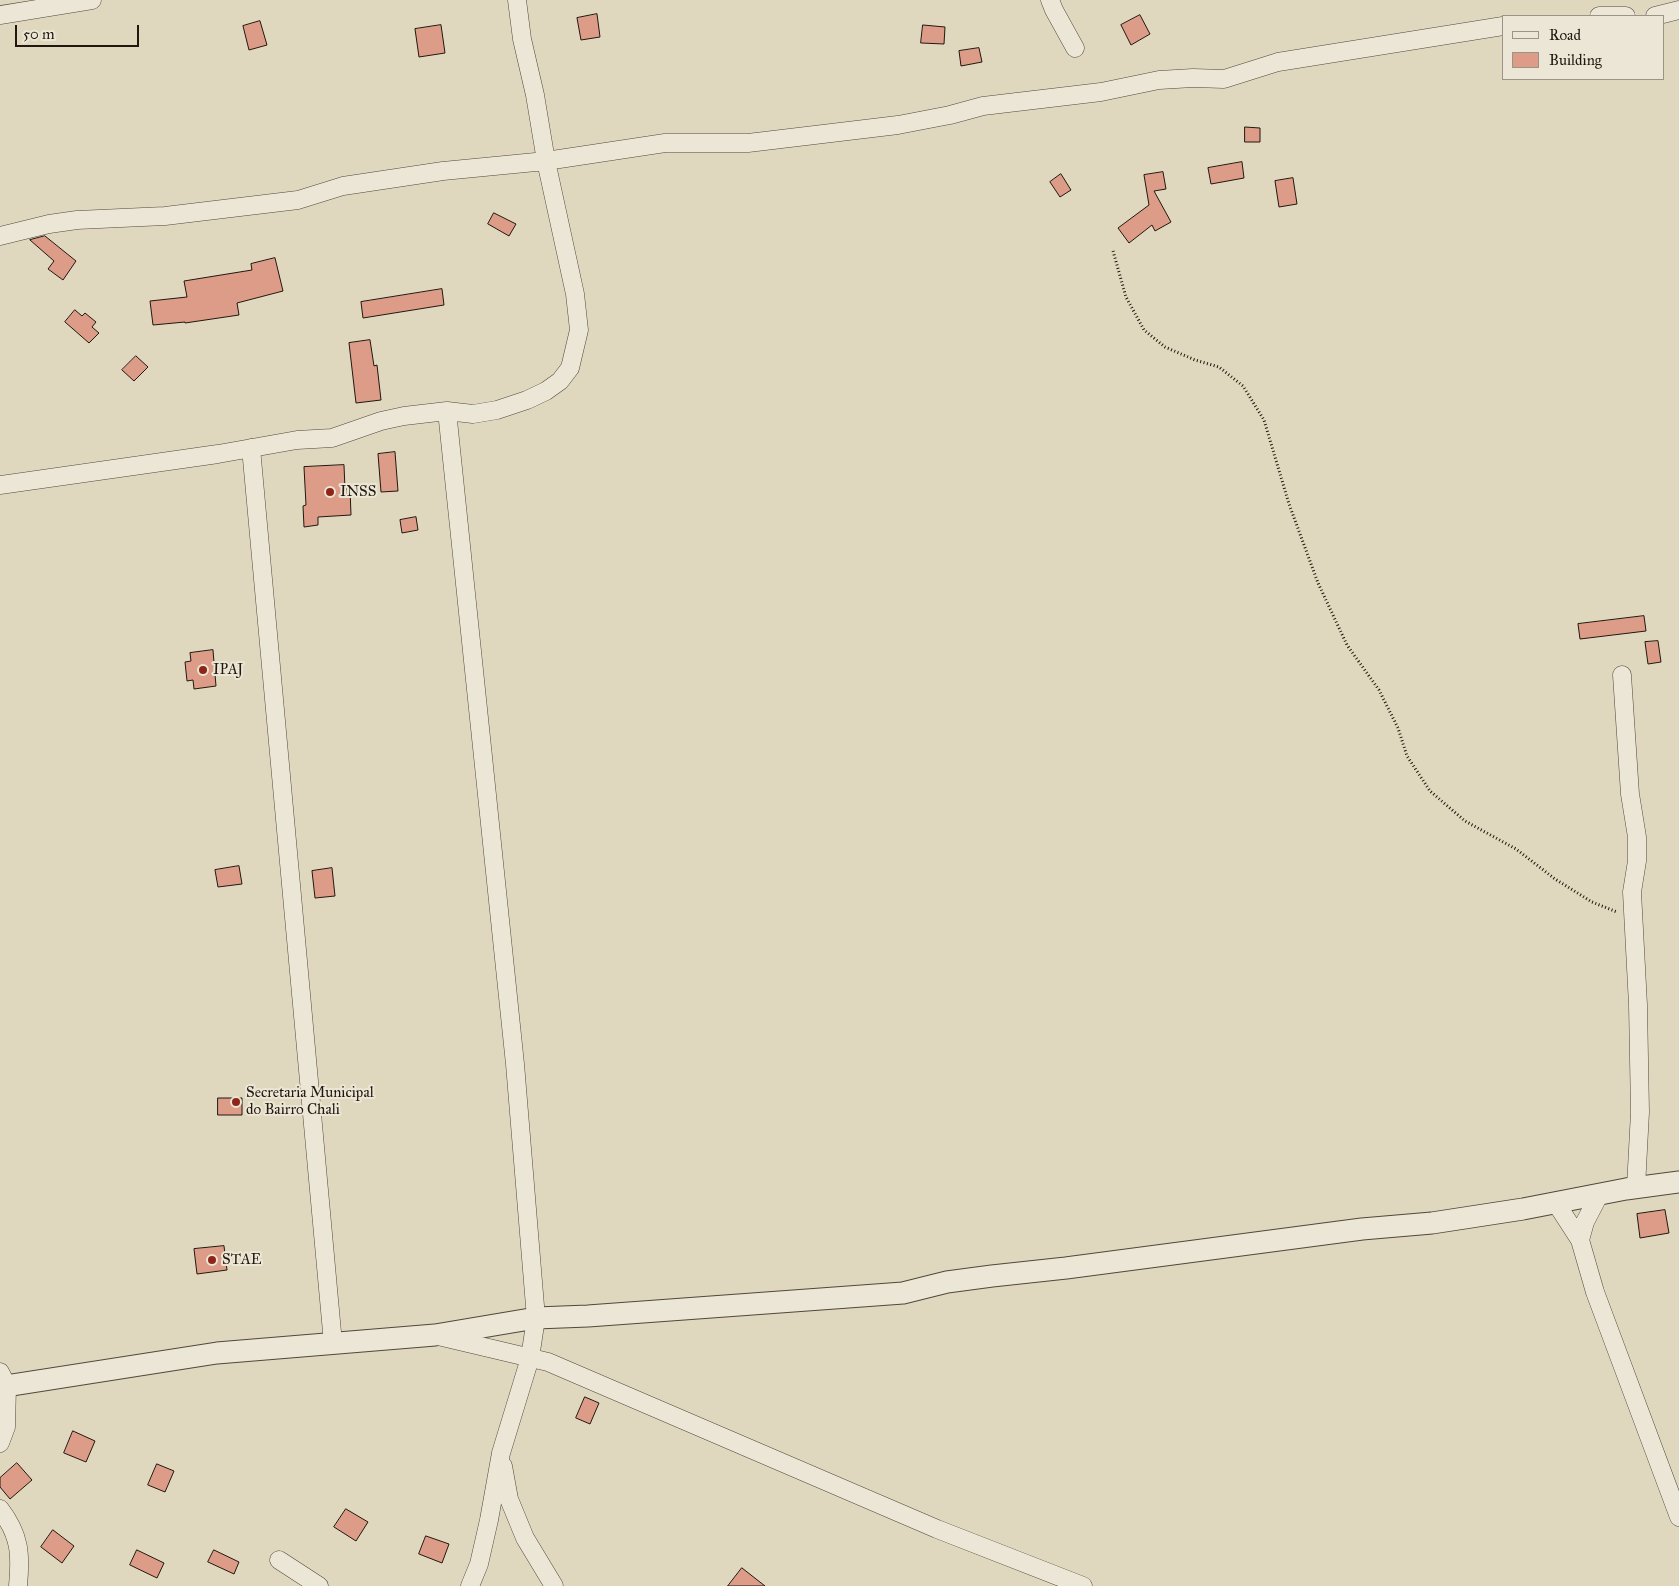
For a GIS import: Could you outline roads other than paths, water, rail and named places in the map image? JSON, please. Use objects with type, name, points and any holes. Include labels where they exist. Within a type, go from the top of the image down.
[{"type":"street","points":[[0,15],[92,0]]},
{"type":"street","points":[[0,485],[297,440],[332,438],[396,418],[447,412],[473,414],[497,410],[527,400],[546,391],[560,381],[570,368],[579,330],[575,294],[546,161],[536,95],[522,39],[517,0]]},
{"type":"street","points":[[1050,0],[1075,48]]},
{"type":"street","points":[[1659,15],[1679,10]]},
{"type":"street","points":[[0,236],[49,224],[77,220],[165,216],[298,200],[343,186],[443,171],[546,161],[666,143],[748,143],[898,125],[950,115],[983,106],[1101,92],[1159,80],[1224,79],[1278,62],[1502,26]]},
{"type":"street","points":[[447,412],[515,1064],[536,1318],[530,1358],[501,1453],[479,1564],[470,1586]]},
{"type":"street","points":[[251,448],[333,1344]]},
{"type":"street","points":[[1622,675],[1630,794],[1637,837],[1637,862],[1632,892],[1638,1005],[1640,1112],[1636,1187]]},
{"type":"street","points":[[0,1443],[6,1426],[2,1381],[216,1353],[435,1335],[536,1318],[588,1316],[904,1293],[965,1279],[1066,1268],[1353,1230],[1432,1223],[1556,1203],[1636,1187],[1679,1182]]},
{"type":"street","points":[[1580,1240],[1585,1222],[1600,1195]]},
{"type":"street","points":[[1556,1203],[1580,1240],[1595,1292],[1679,1517]]},
{"type":"street","points":[[435,1335],[548,1362],[1057,1581],[1083,1586]]},
{"type":"street","points":[[501,1453],[512,1506],[525,1538],[554,1586]]},
{"type":"street","points":[[0,1509],[16,1532],[19,1552],[18,1586]]},
{"type":"street","points":[[279,1560],[319,1586]]},
{"type":"place","name":"INSS","points":[[330,492]]},
{"type":"place","name":"IPAJ","points":[[203,670]]},
{"type":"place","name":"Secretaria Municipal do Bairro Chali","points":[[236,1102]]},
{"type":"place","name":"STAE","points":[[212,1260]]}]
